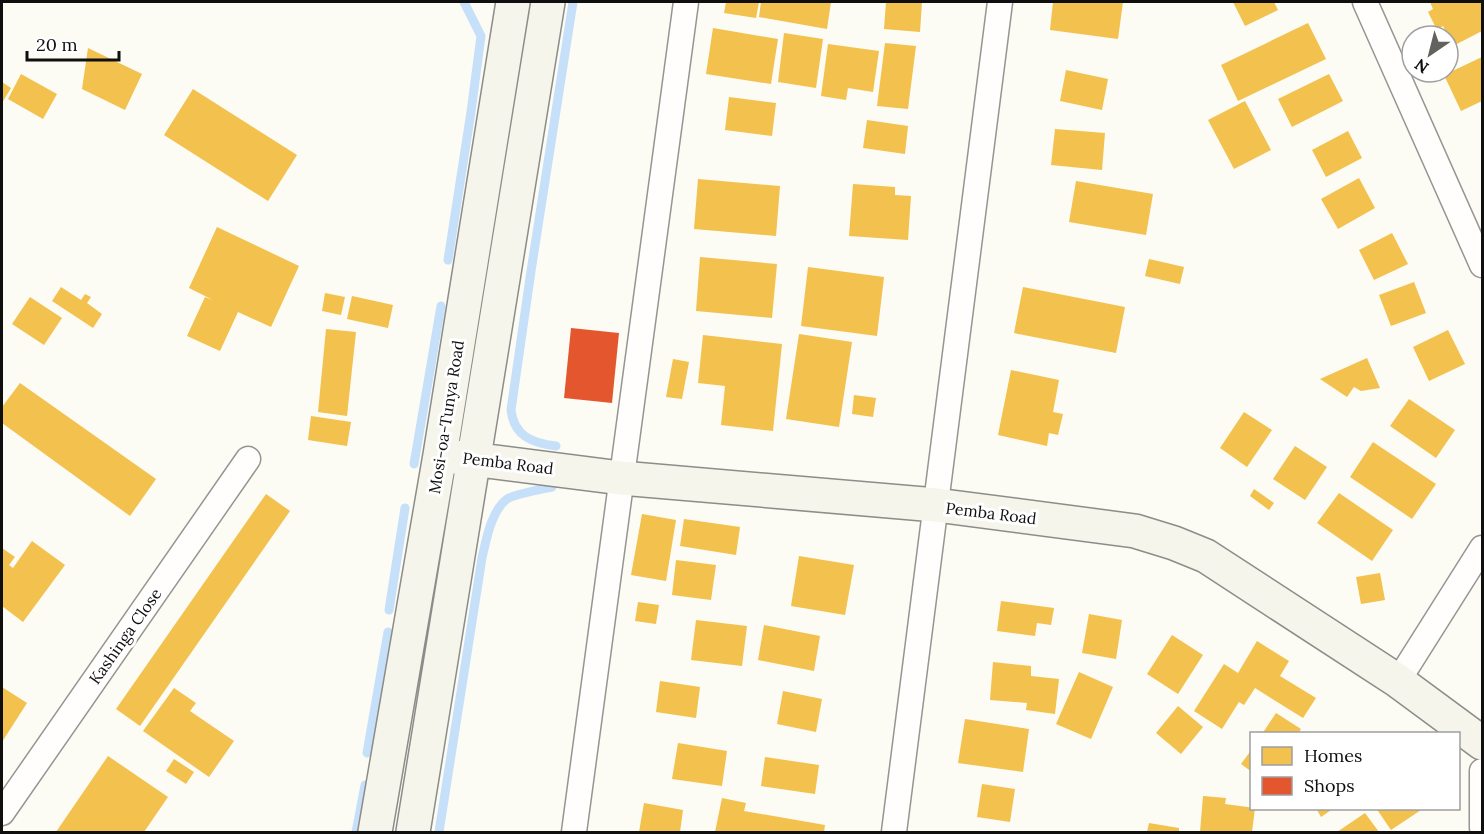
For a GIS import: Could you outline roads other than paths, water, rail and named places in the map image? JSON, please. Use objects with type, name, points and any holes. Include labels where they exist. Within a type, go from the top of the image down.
[{"type":"main road","name":"Mosi-oa-Tunya Road","points":[[375,832],[440,455],[513,2]]},
{"type":"main road","name":"Mosi-oa-Tunya Road","points":[[413,832],[548,2]]},
{"type":"main road","name":"Pemba Road","points":[[440,455],[621,478],[936,506],[1135,531],[1206,556],[1398,681],[1482,743]]},
{"type":"street","points":[[573,832],[686,2]]},
{"type":"street","points":[[894,832],[1000,2]]},
{"type":"street","points":[[1365,2],[1482,266]]},
{"type":"street","name":"Kashinga Close","points":[[2,813],[248,459]]},
{"type":"street","points":[[1398,681],[1482,548]]},
{"type":"street","points":[[1482,771],[1482,828]]},
{"type":"waterway","points":[[448,260],[481,36],[464,2]]},
{"type":"waterway","points":[[556,446],[539,443],[526,437],[516,426],[511,410],[573,2]]},
{"type":"waterway","points":[[414,464],[441,306]]},
{"type":"waterway","points":[[439,832],[482,558],[490,527],[501,504],[510,497],[552,487]]},
{"type":"waterway","points":[[389,610],[405,508]]},
{"type":"waterway","points":[[367,753],[388,632]]},
{"type":"waterway","points":[[356,832],[365,785]]}]
